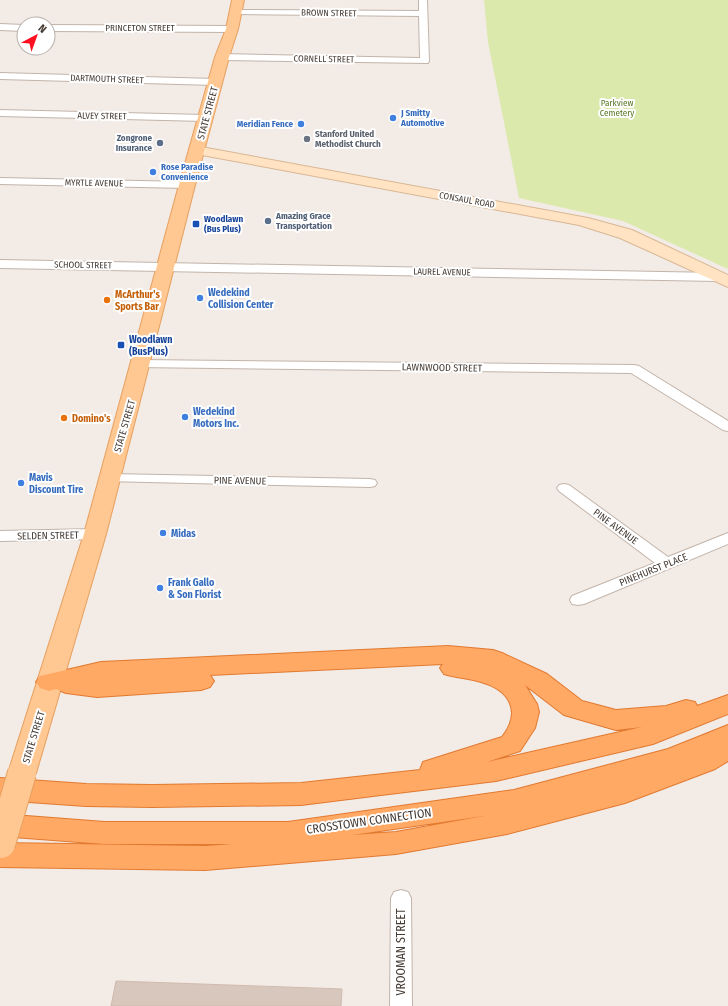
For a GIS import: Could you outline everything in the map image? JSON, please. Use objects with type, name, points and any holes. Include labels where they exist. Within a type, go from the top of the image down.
[{"type":"highway","points":[[49,682],[100,671],[448,656],[493,659],[538,680],[573,708],[616,720],[666,715],[728,698]]},
{"type":"highway","points":[[49,682],[97,688],[446,666],[481,673],[507,683],[522,697],[527,712],[519,736],[511,744],[381,785]]},
{"type":"highway","points":[[0,789],[86,795],[152,796],[301,794],[381,785],[496,771],[653,734],[728,704]]},
{"type":"highway","name":"CROSSTOWN CONNECTION","points":[[0,843],[105,834],[288,832],[514,801],[675,757],[728,735]]},
{"type":"highway","points":[[0,843],[206,858],[396,843],[507,823],[625,792],[705,762],[728,749]]},
{"type":"main road","name":"STATE STREET","points":[[0,843],[95,534],[196,150],[222,57],[232,29],[237,6]]},
{"type":"street","points":[[423,0],[423,14]]},
{"type":"street","name":"BROWN STREET","points":[[237,6],[423,14]]},
{"type":"street","name":"CORNELL STREET","points":[[222,57],[425,61],[423,14]]},
{"type":"street","points":[[0,27],[16,28]]},
{"type":"street","name":"PRINCETON STREET","points":[[56,28],[232,29]]},
{"type":"street","name":"DARTMOUTH STREET","points":[[0,76],[215,82]]},
{"type":"street","name":"ALVEY STREET","points":[[0,113],[205,118]]},
{"type":"street","name":"CONSAUL ROAD","points":[[196,150],[582,221],[626,234],[723,280]]},
{"type":"street","name":"MYRTLE AVENUE","points":[[0,181],[187,184]]},
{"type":"street","name":"SCHOOL STREET","points":[[0,264],[166,266]]},
{"type":"street","name":"LAUREL AVENUE","points":[[166,266],[723,280]]},
{"type":"street","name":"LAWNWOOD STREET","points":[[140,364],[634,369],[728,427]]},
{"type":"street","name":"PINE AVENUE","points":[[109,478],[370,482]]},
{"type":"street","name":"PINE AVENUE","points":[[564,488],[668,564]]},
{"type":"street","name":"SELDEN STREET","points":[[0,536],[95,534]]},
{"type":"street","name":"PINEHURST PLACE","points":[[578,600],[728,538]]},
{"type":"street","name":"VROOMAN STREET","points":[[401,898],[401,1006]]},
{"type":"green space","name":"Parkview Cemetery","points":[[484,0],[728,0],[728,269],[623,221],[519,198],[488,42]]},
{"type":"building","points":[[116,981],[342,989],[341,1006],[111,1006]]},
{"type":"place","name":"J Smitty Automotive","points":[[393,118]]},
{"type":"place","name":"Meridian Fence","points":[[301,124]]},
{"type":"place","name":"Stanford United Methodist Church","points":[[307,139]]},
{"type":"place","name":"Zongrone Insurance","points":[[160,143]]},
{"type":"place","name":"Rose Paradise Convenience","points":[[153,172]]},
{"type":"place","name":"Amazing Grace Transportation","points":[[268,221]]},
{"type":"place","name":"Woodlawn (Bus Plus)","points":[[196,224]]},
{"type":"place","name":"Wedekind Collision Center","points":[[200,298]]},
{"type":"place","name":"McArthur's Sports Bar","points":[[107,300]]},
{"type":"place","name":"Woodlawn (BusPlus)","points":[[121,345]]},
{"type":"place","name":"Wedekind Motors Inc.","points":[[185,417]]},
{"type":"place","name":"Domino's","points":[[64,418]]},
{"type":"place","name":"Mavis Discount Tire","points":[[21,483]]},
{"type":"place","name":"Midas","points":[[163,533]]},
{"type":"place","name":"Frank Gallo & Son Florist","points":[[160,588]]}]
